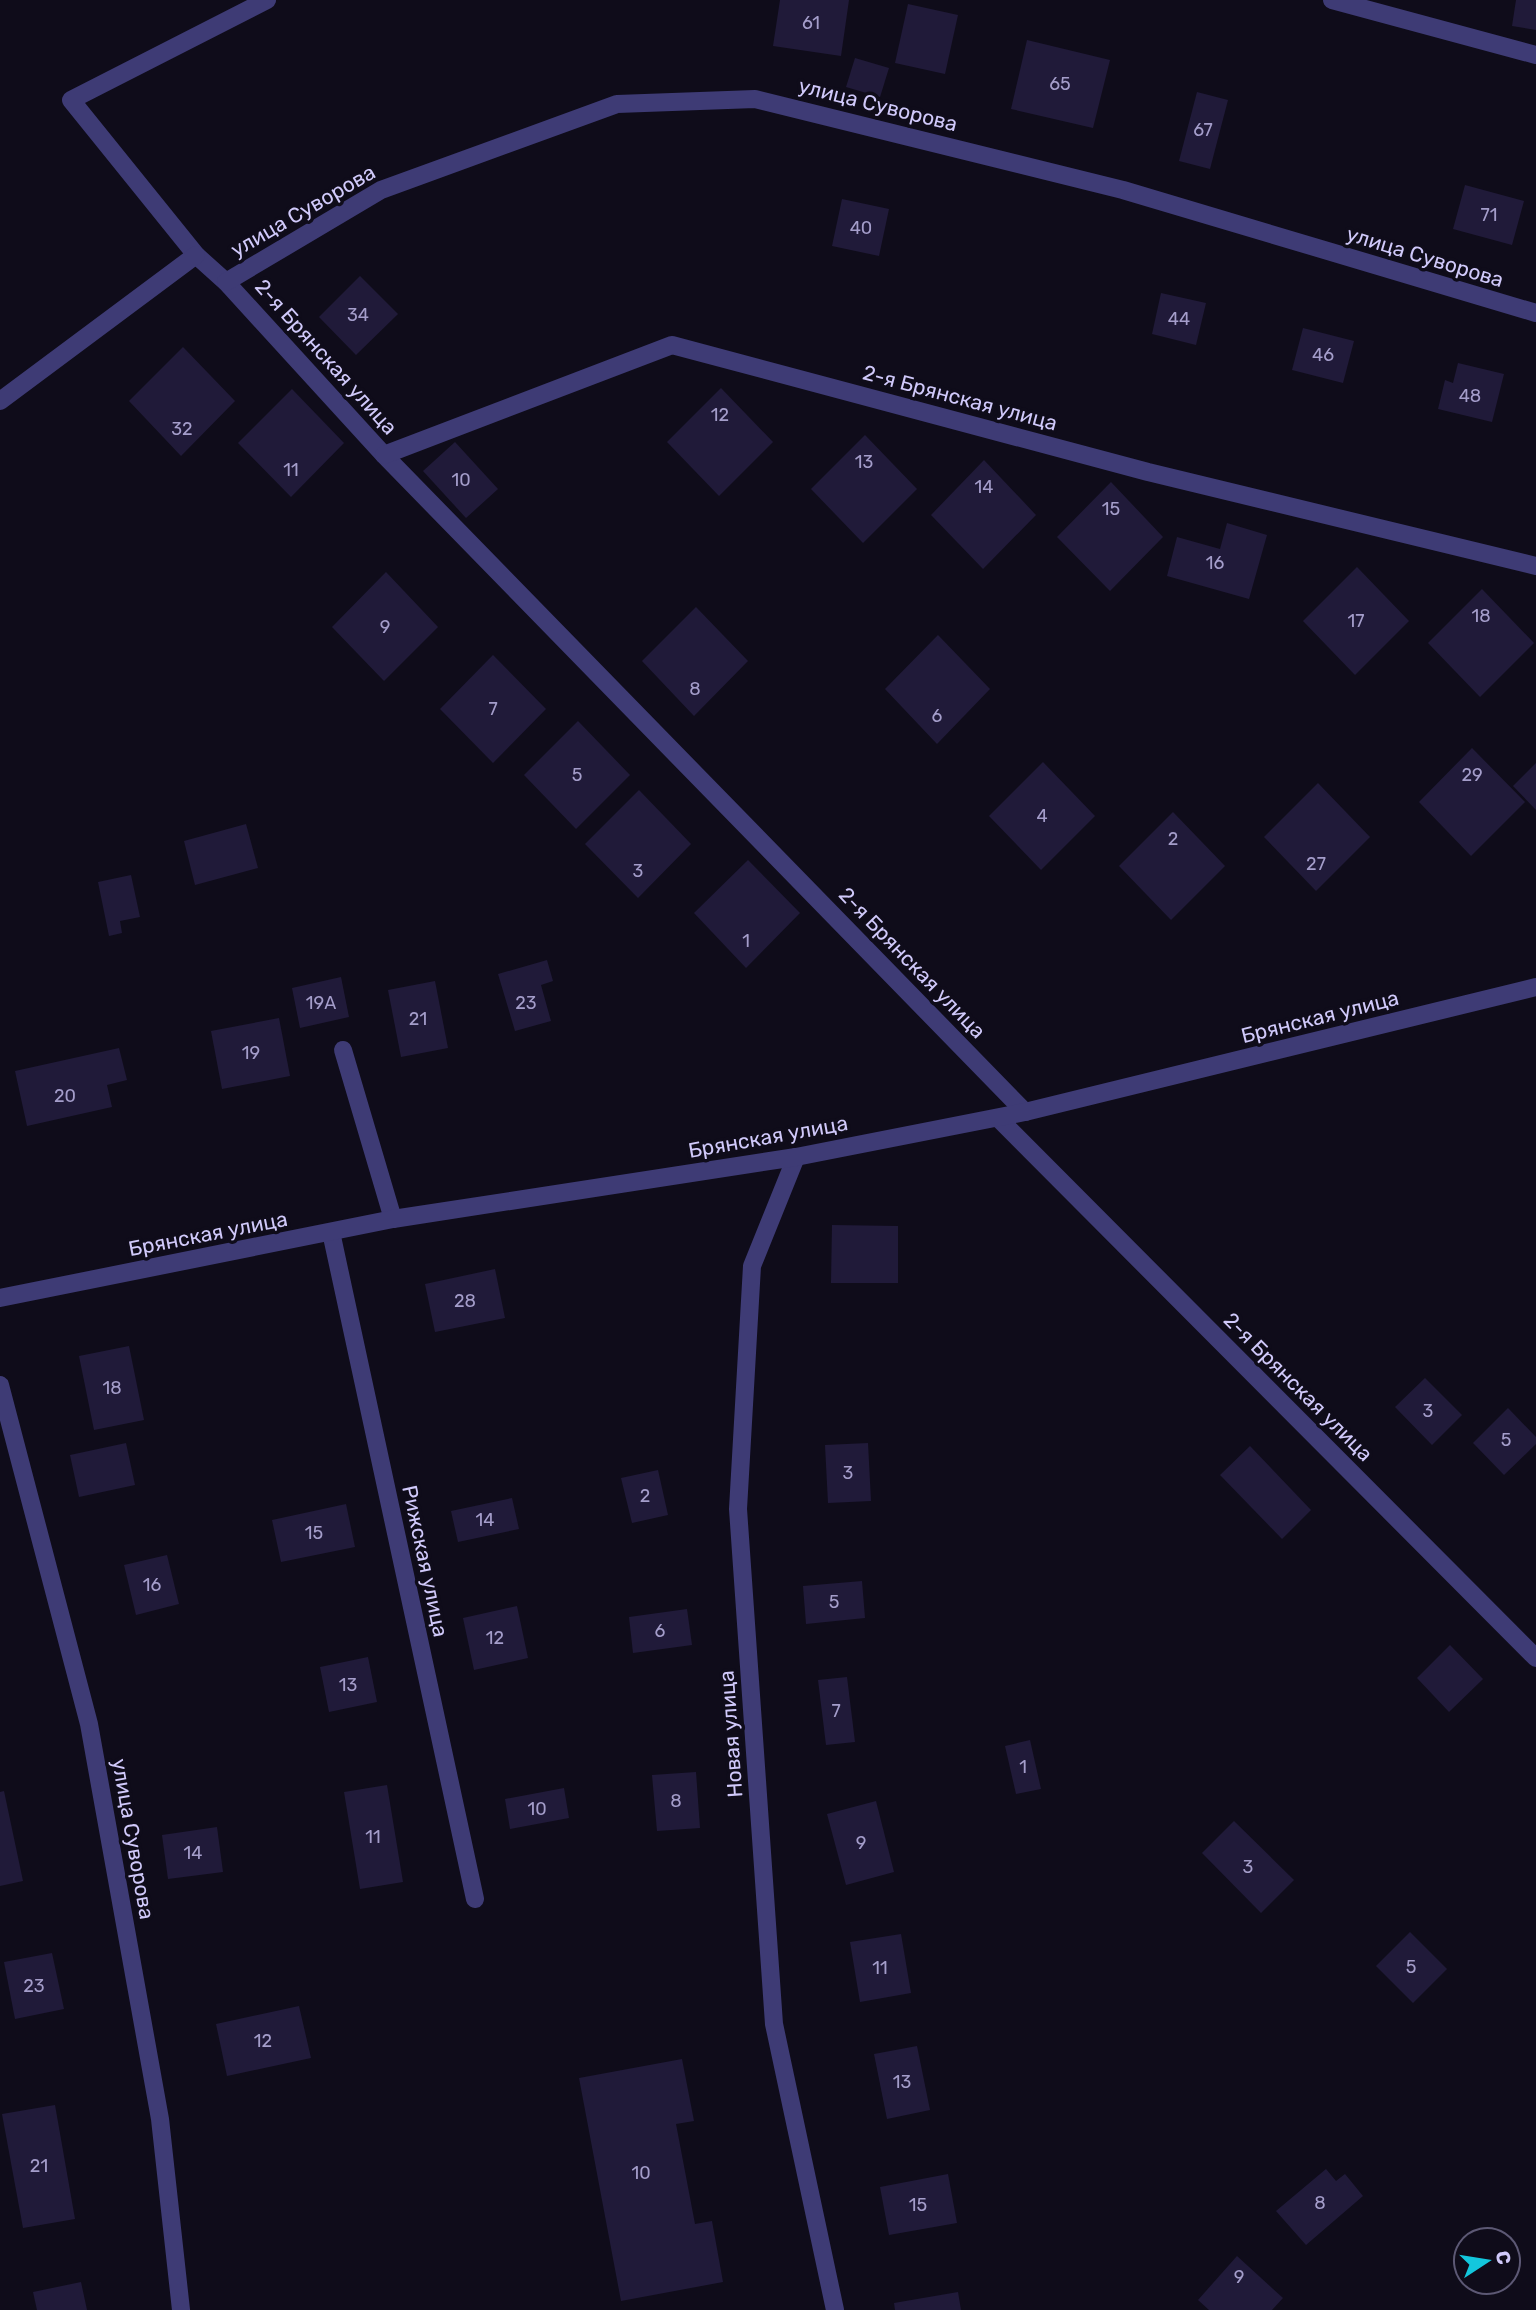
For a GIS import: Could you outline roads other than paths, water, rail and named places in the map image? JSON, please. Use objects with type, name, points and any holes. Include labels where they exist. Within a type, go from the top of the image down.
[{"type":"street","name":"2-я Брянская улица","points":[[267,0],[71,100],[196,254],[226,282],[384,455],[1026,1112]]},
{"type":"street","points":[[1332,0],[1536,55]]},
{"type":"street","name":"улица Суворова","points":[[226,282],[381,190],[617,104],[755,99],[1123,190],[1536,313]]},
{"type":"street","points":[[0,401],[196,254]]},
{"type":"street","name":"2-я Брянская улица","points":[[384,455],[672,345],[1148,472],[1536,566]]},
{"type":"street","name":"Брянская улица","points":[[0,1298],[393,1219],[796,1157],[998,1118],[1536,987]]},
{"type":"street","points":[[344,1050],[393,1219]]},
{"type":"street","name":"2-я Брянская улица","points":[[998,1118],[1536,1658]]},
{"type":"street","name":"Новая улица","points":[[796,1157],[752,1266],[738,1509],[774,2024],[835,2310]]},
{"type":"street","name":"Рижская улица","points":[[331,1233],[475,1899]]},
{"type":"street","name":"улица Суворова","points":[[0,1385],[89,1724],[160,2119],[181,2310]]}]
